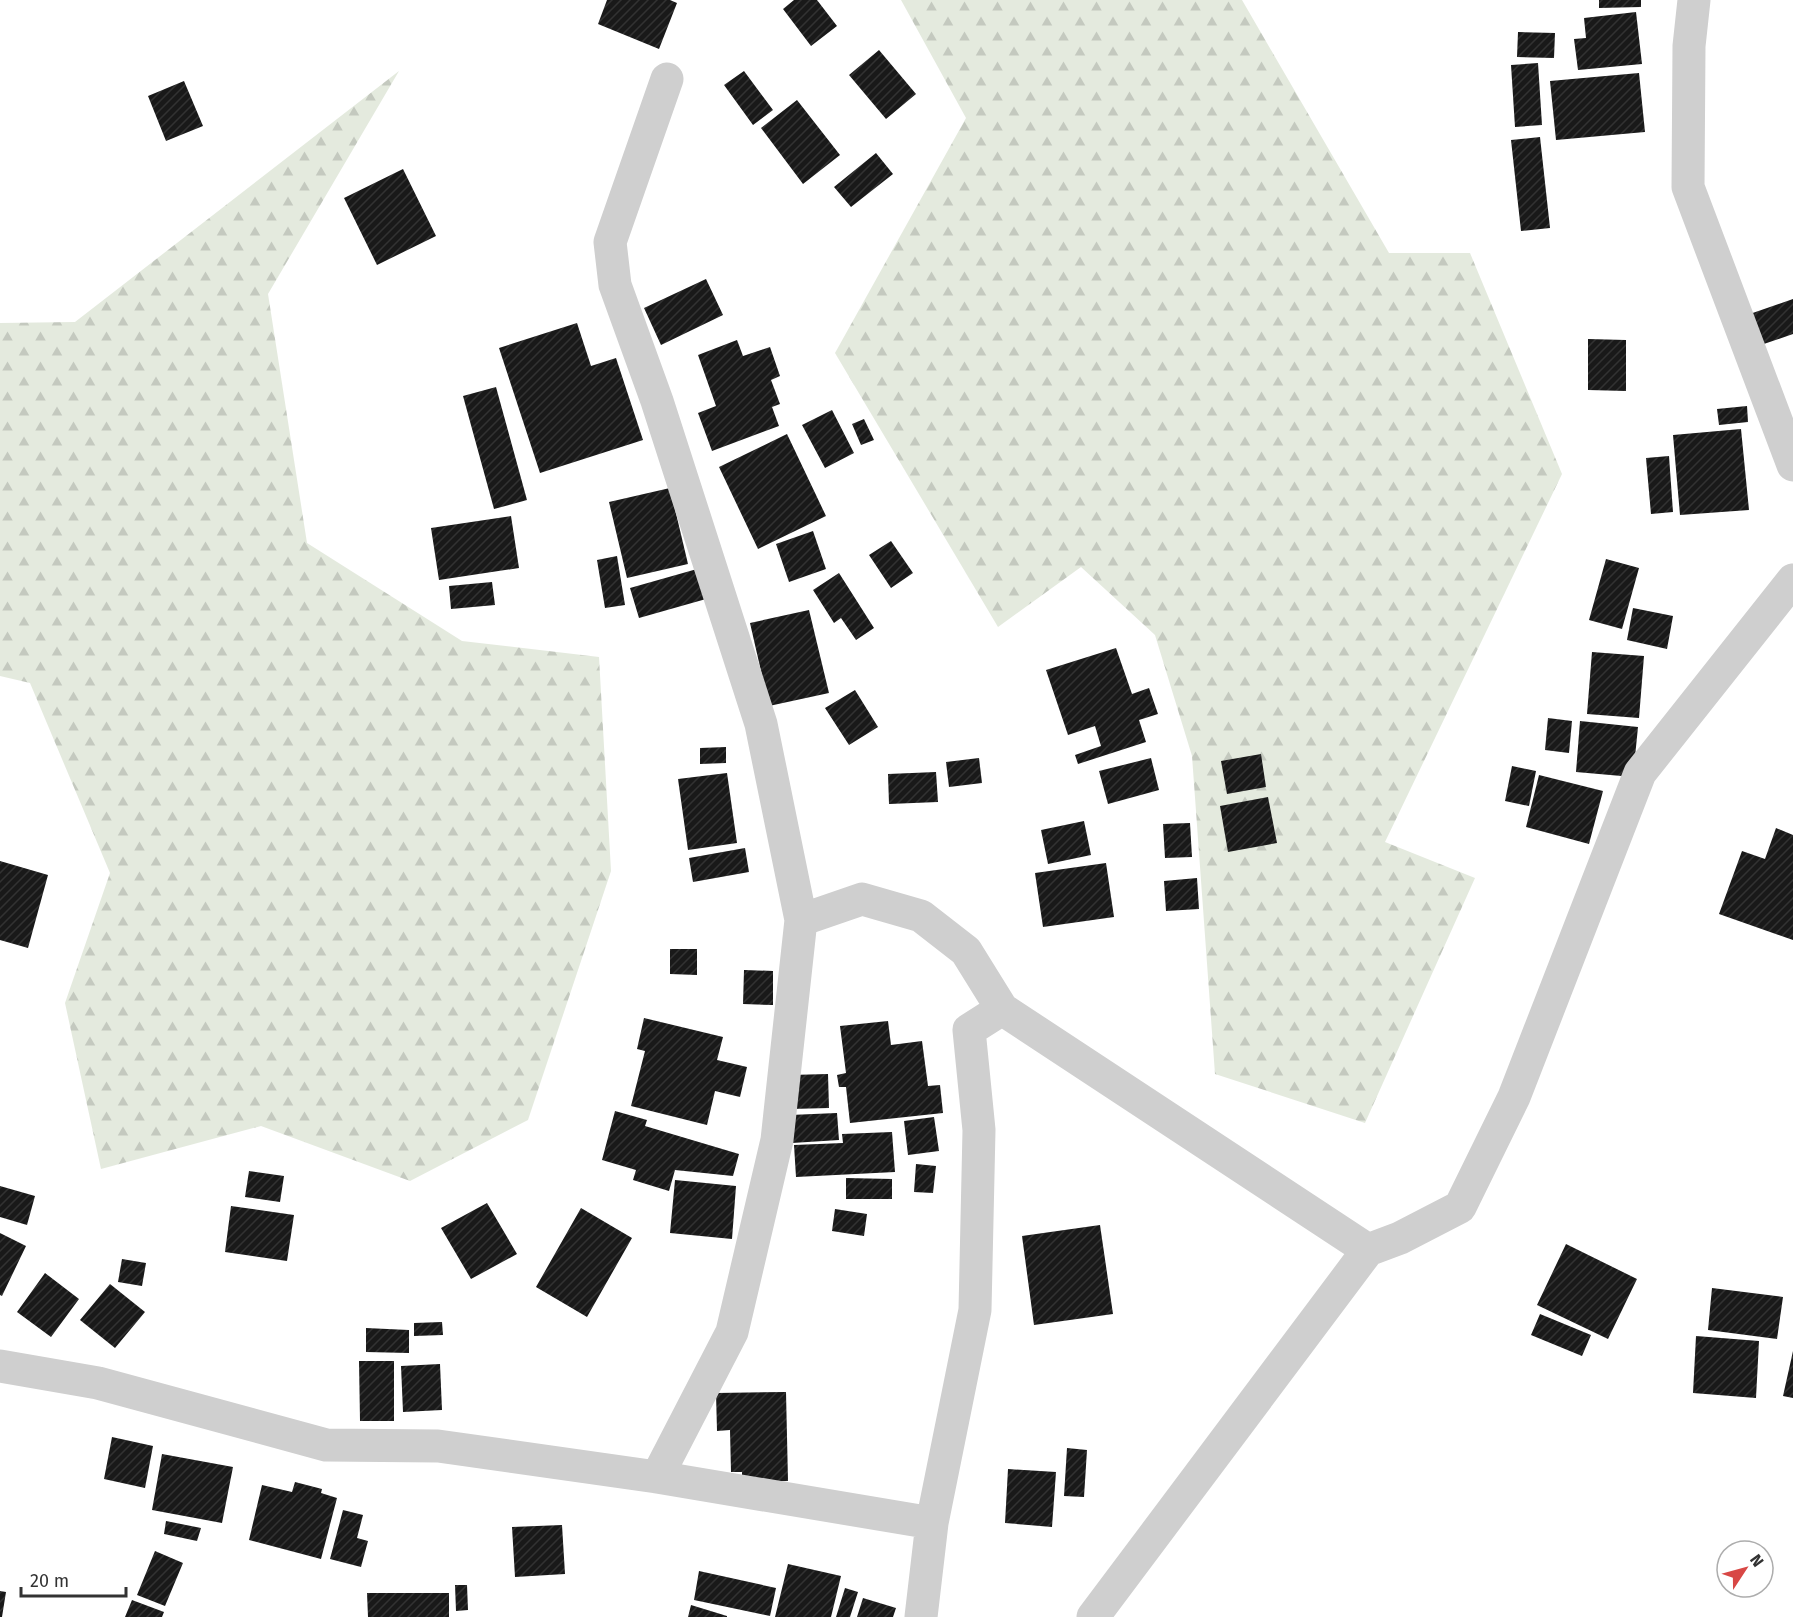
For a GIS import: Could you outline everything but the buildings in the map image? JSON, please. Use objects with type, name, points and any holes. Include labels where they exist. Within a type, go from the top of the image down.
[{"type":"street","points":[[1694,0],[1689,46],[1688,187],[1793,465]]},
{"type":"street","points":[[657,1477],[732,1332],[777,1140],[801,920],[761,724],[657,401],[615,285],[610,242],[667,80]]},
{"type":"street","points":[[1093,1617],[1368,1250],[1400,1238],[1460,1207],[1514,1097],[1640,773],[1793,580]]},
{"type":"street","points":[[801,920],[862,899],[921,916],[966,951],[1002,1009],[1368,1250]]},
{"type":"street","points":[[921,1617],[932,1523],[975,1310],[979,1130],[969,1030],[1002,1009]]},
{"type":"street","points":[[0,1366],[98,1383],[326,1445],[438,1446],[657,1477],[932,1523]]},
{"type":"green space","points":[[901,0],[1242,0],[1389,253],[1470,253],[1562,474],[1385,842],[1475,878],[1365,1123],[1215,1074],[1192,756],[1155,635],[1081,567],[998,627],[835,353],[966,118]]},
{"type":"green space","points":[[399,71],[268,294],[307,543],[462,641],[599,657],[611,871],[528,1120],[410,1181],[261,1126],[101,1169],[65,1003],[110,873],[30,683],[0,676],[0,323],[75,322]]}]
